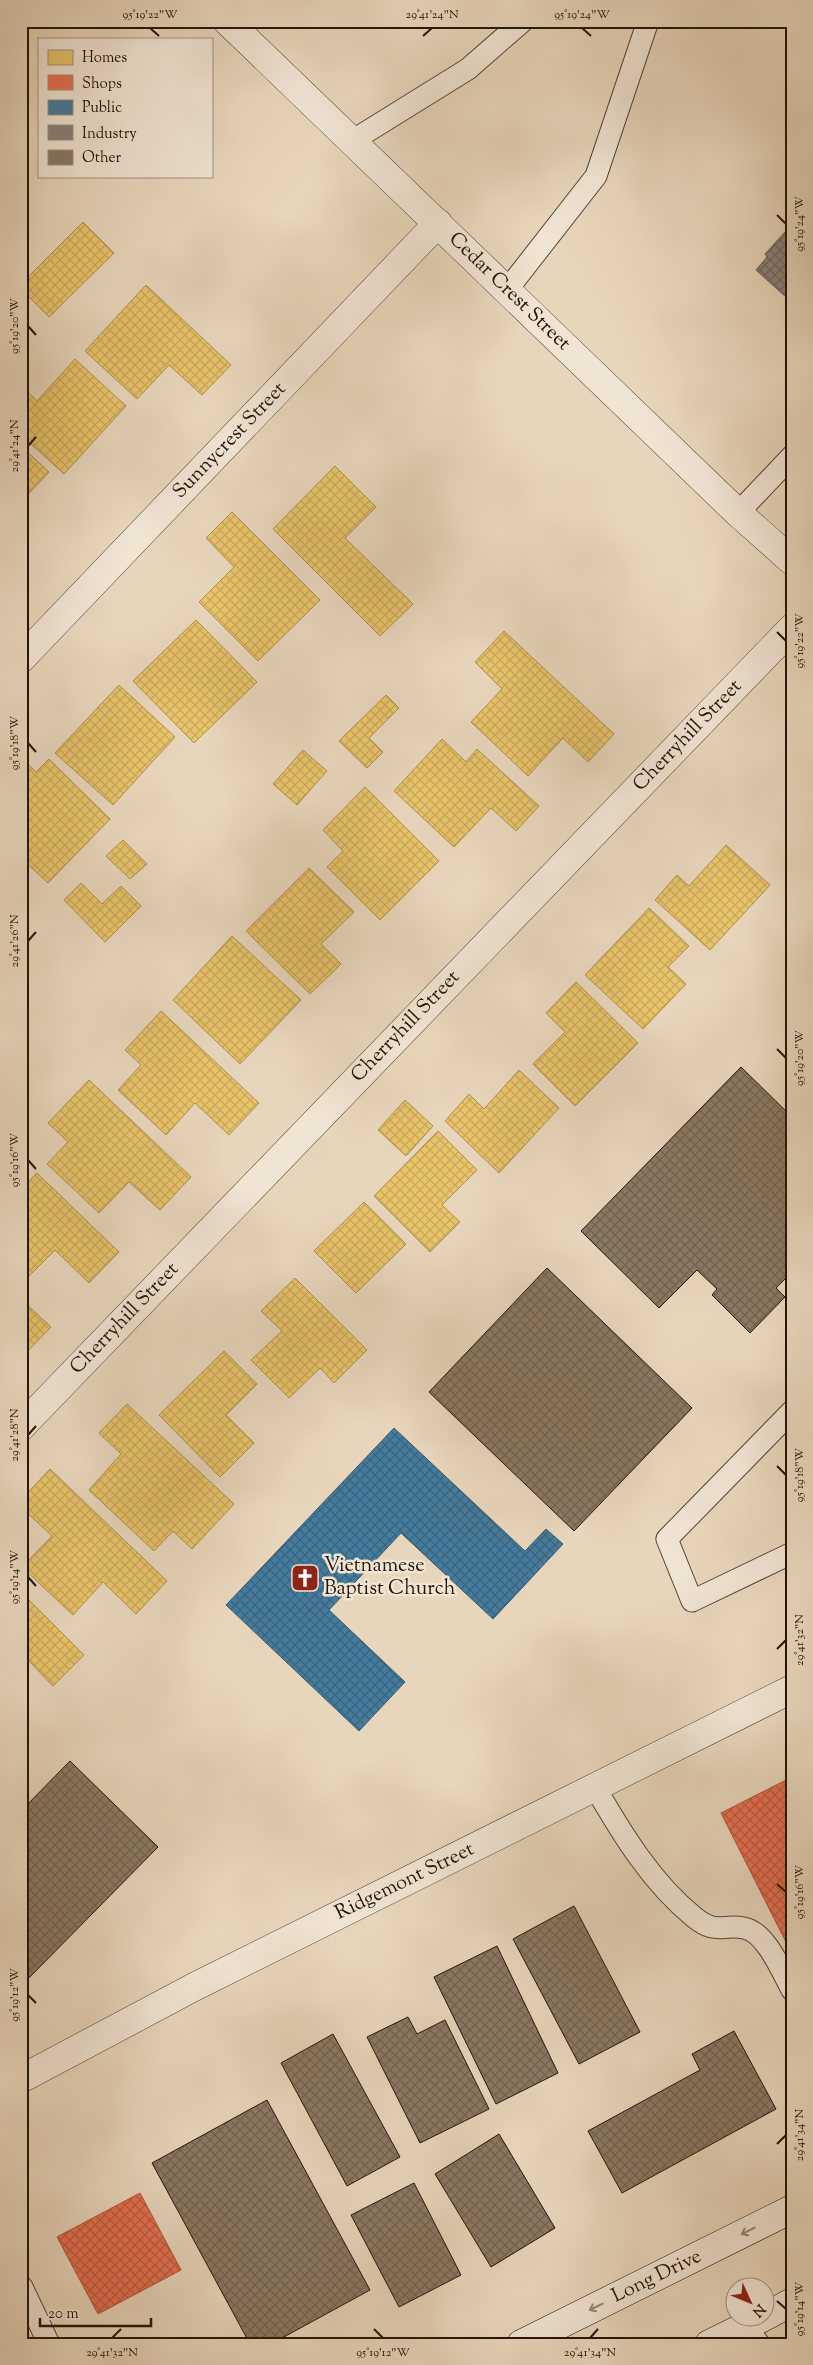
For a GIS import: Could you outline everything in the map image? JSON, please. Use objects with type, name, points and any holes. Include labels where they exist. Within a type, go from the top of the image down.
[{"type":"street","name":"Cedar Crest Street","points":[[227,21],[738,513],[792,561]]},
{"type":"street","name":"Sunnycrest Street","points":[[21,659],[438,223]]},
{"type":"street","name":"Cherryhill Street","points":[[21,1427],[792,628]]},
{"type":"street","name":"Ridgemont Street","points":[[21,2079],[194,1987],[792,1689]]},
{"type":"street","name":"Long Drive","points":[[521,2344],[792,2209]]},
{"type":"street","points":[[776,2313],[792,2302]]},
{"type":"street","points":[[709,2344],[753,2328]]},
{"type":"lane","points":[[352,140],[468,69],[524,21]]},
{"type":"lane","points":[[507,290],[596,176],[648,21]]},
{"type":"lane","points":[[738,513],[792,456]]},
{"type":"lane","points":[[792,1411],[667,1539],[692,1601],[792,1553]]},
{"type":"lane","points":[[595,1787],[626,1841],[680,1905],[712,1929],[745,1928],[759,1935],[792,1990]]},
{"type":"lane","points":[[22,2286],[49,2342]]},
{"type":"building: Homes","points":[[83,222],[114,253],[49,317],[21,289],[21,284]]},
{"type":"building: Homes","points":[[146,285],[231,365],[202,395],[169,365],[137,399],[85,351]]},
{"type":"building: Homes","points":[[75,359],[126,406],[64,474],[21,435],[21,391],[24,388],[37,401]]},
{"type":"building: Homes","points":[[21,446],[49,472],[21,502]]},
{"type":"building: Homes","points":[[335,466],[376,507],[345,538],[413,604],[380,636],[273,529]]},
{"type":"building: Homes","points":[[232,512],[320,600],[258,661],[199,602],[234,567],[206,538]]},
{"type":"building: Homes","points":[[196,620],[257,682],[194,743],[133,681]]},
{"type":"building: Homes","points":[[504,631],[614,734],[588,762],[563,738],[528,776],[471,722],[502,689],[475,662]]},
{"type":"building: Homes","points":[[119,685],[175,737],[113,805],[55,753]]},
{"type":"building: Homes","points":[[386,695],[399,708],[369,738],[383,752],[367,768],[339,741]]},
{"type":"building: Homes","points":[[442,739],[466,762],[477,749],[539,806],[516,831],[491,808],[454,847],[394,791]]},
{"type":"building: Homes","points":[[303,750],[327,771],[297,805],[273,784]]},
{"type":"building: Homes","points":[[21,757],[36,772],[49,759],[110,819],[48,883],[21,858],[21,797],[25,793],[21,789]]},
{"type":"building: Homes","points":[[365,787],[439,861],[380,920],[327,867],[343,851],[323,830]]},
{"type":"building: Homes","points":[[123,840],[147,864],[130,879],[106,856]]},
{"type":"building: Homes","points":[[726,845],[770,885],[710,950],[655,900],[677,875],[689,886]]},
{"type":"building: Homes","points":[[309,868],[354,912],[321,944],[341,964],[310,994],[246,931]]},
{"type":"building: Homes","points":[[81,883],[102,904],[121,886],[141,906],[105,942],[64,900]]},
{"type":"building: Homes","points":[[649,908],[689,946],[668,967],[686,984],[643,1029],[585,975]]},
{"type":"building: Homes","points":[[232,936],[301,1000],[240,1064],[173,1000]]},
{"type":"building: Homes","points":[[576,982],[638,1043],[575,1106],[533,1064],[565,1032],[546,1013]]},
{"type":"building: Homes","points":[[161,1011],[259,1103],[229,1135],[195,1103],[166,1135],[118,1090],[141,1065],[125,1050]]},
{"type":"building: Homes","points":[[519,1070],[559,1108],[499,1173],[445,1121],[469,1094],[484,1109]]},
{"type":"building: Homes","points":[[89,1080],[191,1177],[160,1210],[129,1182],[99,1213],[47,1164],[68,1142],[48,1123]]},
{"type":"building: Homes","points":[[405,1100],[433,1126],[406,1156],[378,1130]]},
{"type":"building: Homes","points":[[438,1131],[477,1170],[442,1205],[460,1222],[430,1252],[374,1196]]},
{"type":"building: Homes","points":[[37,1173],[119,1252],[89,1283],[55,1250],[23,1282],[21,1280],[21,1189]]},
{"type":"building: Homes","points":[[364,1202],[406,1244],[356,1293],[314,1251]]},
{"type":"building: Homes","points":[[295,1278],[367,1350],[334,1383],[320,1368],[289,1398],[251,1360],[282,1331],[261,1311]]},
{"type":"building: Homes","points":[[21,1299],[51,1327],[21,1358]]},
{"type":"building: Homes","points":[[224,1351],[257,1384],[226,1415],[254,1443],[220,1477],[159,1415]]},
{"type":"building: Homes","points":[[127,1404],[234,1504],[192,1549],[173,1531],[154,1551],[89,1490],[121,1454],[99,1433]]},
{"type":"building: Homes","points":[[50,1469],[167,1581],[136,1614],[103,1582],[73,1615],[22,1567],[52,1536],[21,1507],[21,1500]]},
{"type":"building: Homes","points":[[21,1592],[84,1655],[53,1686],[26,1658],[21,1662]]},
{"type":"building: Shops","points":[[792,1777],[792,1954],[721,1813]]},
{"type":"building: Shops","points":[[140,2193],[181,2270],[98,2314],[57,2237]]},
{"type":"building: Public","name":"Vietnamese Baptist Church","points":[[394,1428],[525,1551],[546,1529],[563,1544],[493,1619],[401,1533],[329,1610],[405,1682],[359,1731],[226,1605]]},
{"type":"building: Industry","points":[[785,232],[792,238],[792,293],[787,298],[756,270],[767,257],[765,254]]},
{"type":"building: Other","points":[[741,1067],[792,1117],[792,1272],[776,1288],[785,1297],[750,1333],[712,1295],[717,1289],[697,1270],[659,1308],[581,1231]]},
{"type":"building: Other","points":[[547,1268],[692,1408],[574,1531],[429,1392]]},
{"type":"building: Other","points":[[70,1761],[158,1847],[21,1986],[21,1811]]},
{"type":"building: Other","points":[[574,1906],[640,2032],[579,2064],[513,1939]]},
{"type":"building: Other","points":[[497,1946],[558,2073],[496,2104],[434,1977]]},
{"type":"building: Other","points":[[408,2017],[417,2034],[445,2020],[489,2109],[420,2143],[367,2037]]},
{"type":"building: Other","points":[[734,2031],[776,2109],[622,2193],[588,2131],[700,2070],[692,2054]]},
{"type":"building: Other","points":[[333,2034],[400,2157],[347,2186],[281,2063]]},
{"type":"building: Other","points":[[267,2100],[370,2290],[271,2344],[250,2344],[152,2163]]},
{"type":"building: Other","points":[[499,2134],[555,2228],[491,2267],[435,2174]]},
{"type":"building: Other","points":[[414,2183],[461,2275],[399,2307],[351,2215]]},
{"type":"place","name":"Vietnamese Baptist Church","points":[[305,1578]]}]
